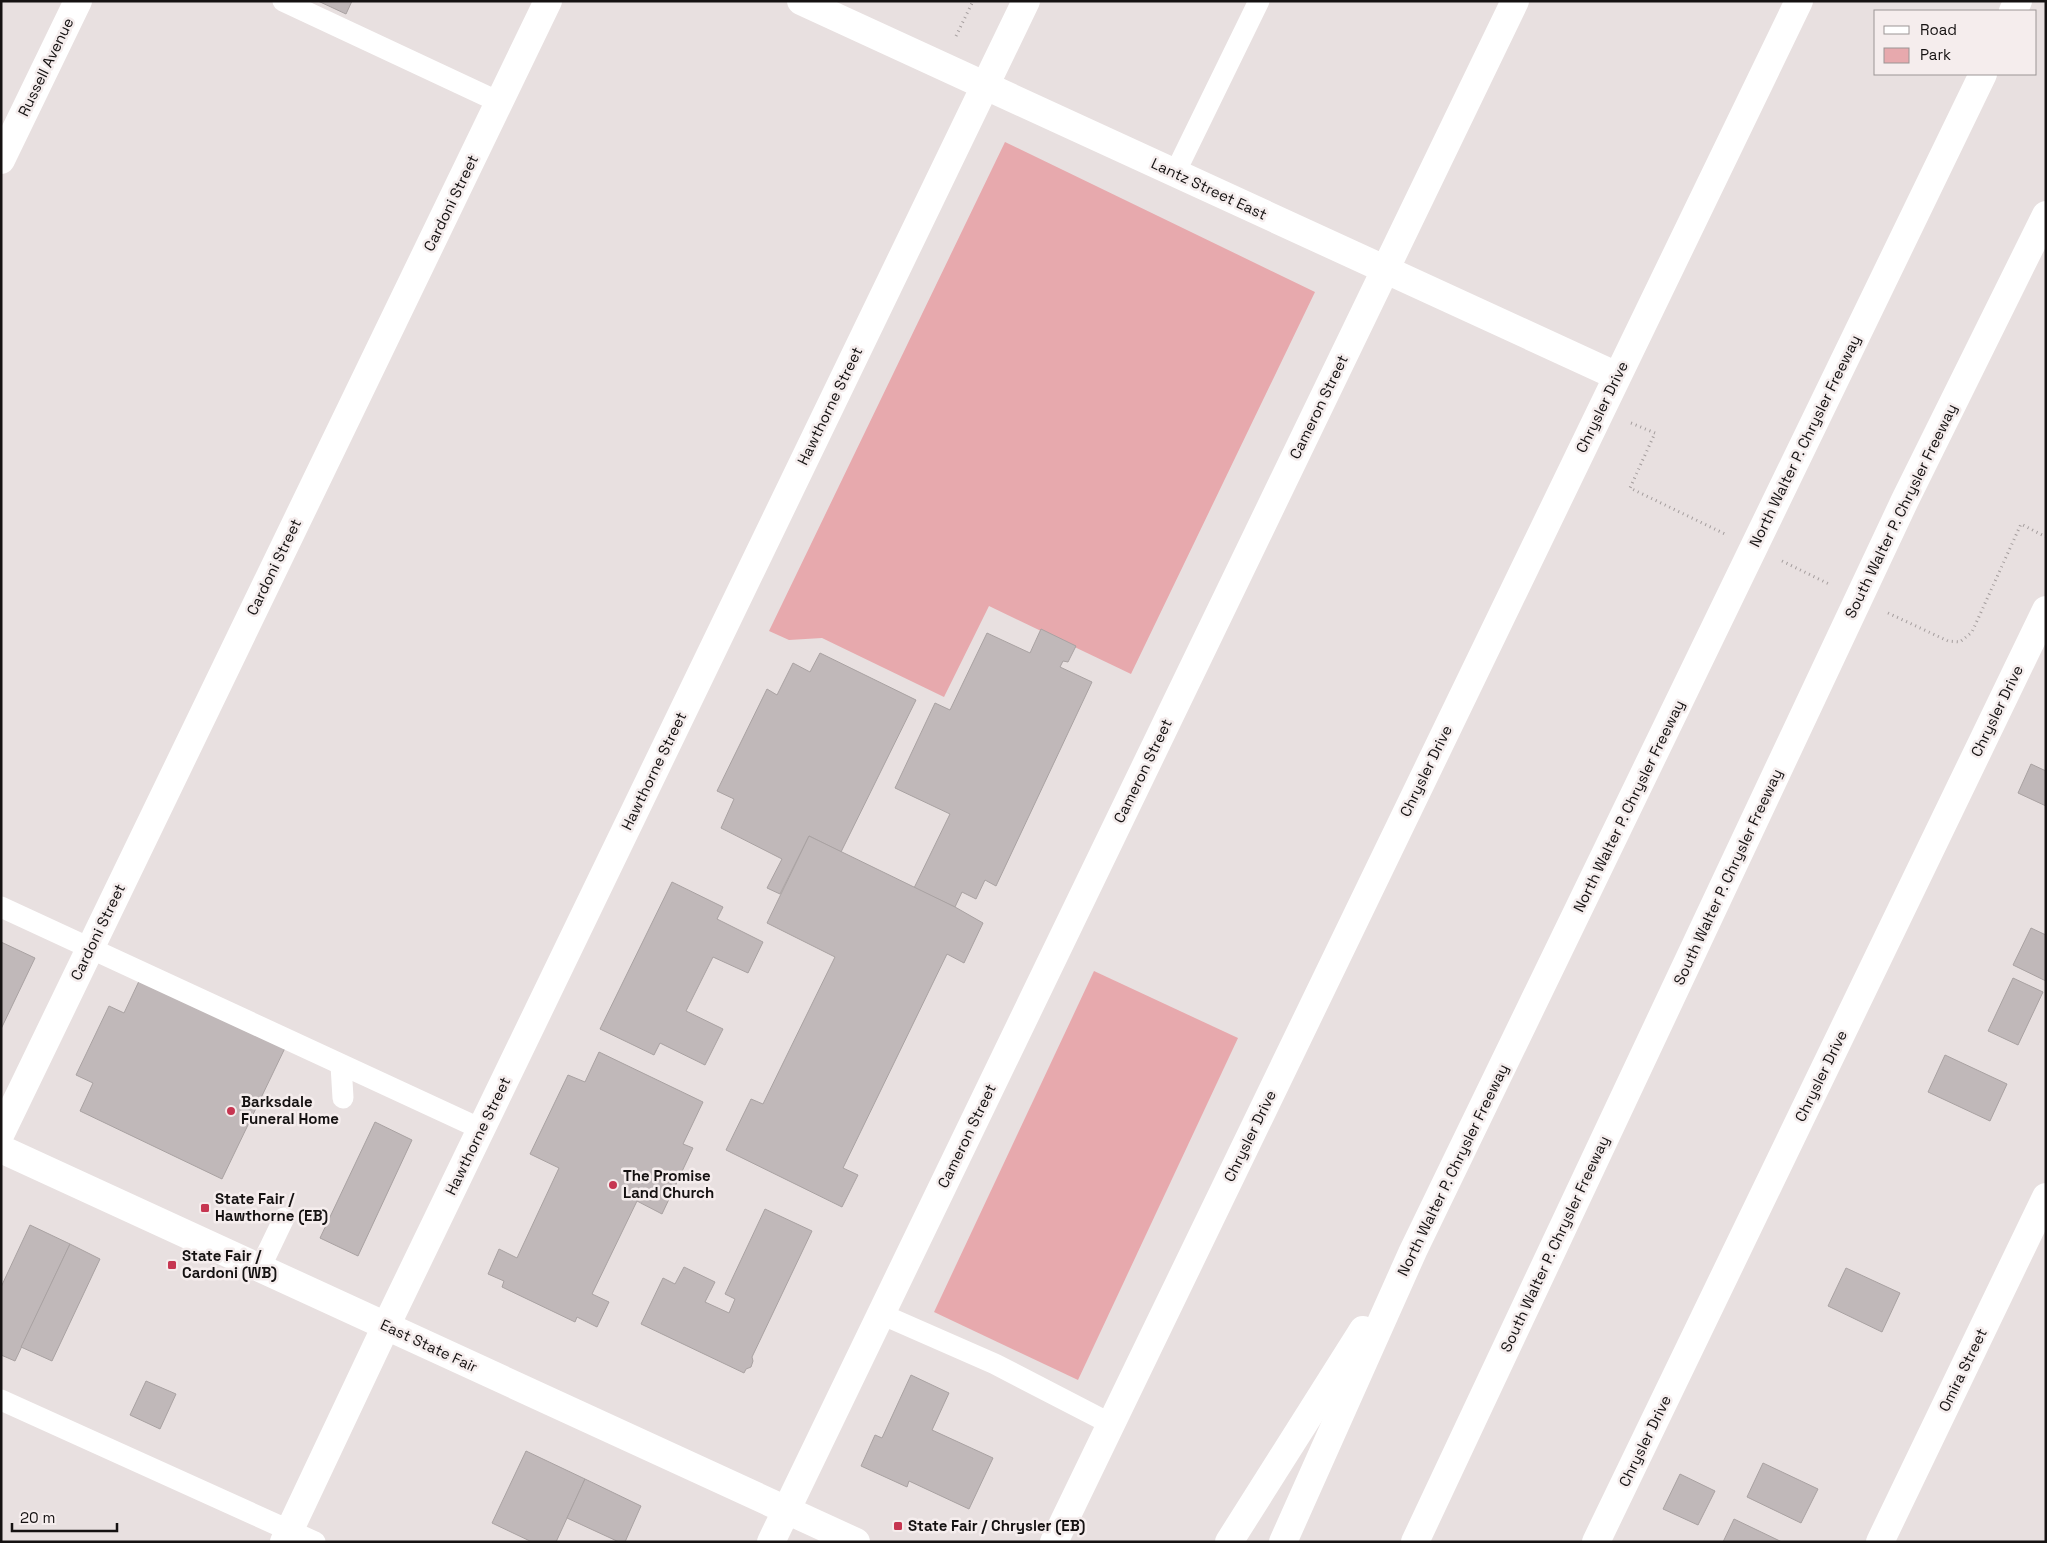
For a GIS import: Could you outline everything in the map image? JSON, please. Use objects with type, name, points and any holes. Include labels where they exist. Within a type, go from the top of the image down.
[{"type":"main road","name":"Russell Avenue","points":[[1,160],[78,1]]},
{"type":"main road","name":"Cardoni Street","points":[[1,1134],[548,1]]},
{"type":"main road","name":"Lantz Street East","points":[[802,1],[1617,376]]},
{"type":"main road","name":"Hawthorne Street","points":[[287,1536],[386,1326],[1026,1]]},
{"type":"main road","name":"Cameron Street","points":[[771,1542],[1515,1]]},
{"type":"main road","name":"Chrysler Drive","points":[[1054,1542],[1799,1]]},
{"type":"main road","name":"North Walter P. Chrysler Freeway","points":[[1283,1542],[1413,1251],[1983,75]]},
{"type":"main road","name":"South Walter P. Chrysler Freeway","points":[[1415,1542],[1896,518],[2046,215]]},
{"type":"main road","name":"Chrysler Drive","points":[[1596,1542],[2046,610]]},
{"type":"main road","name":"East State Fair","points":[[1,1149],[856,1542]]},
{"type":"main road","name":"Omira Street","points":[[1880,1542],[2046,1197]]},
{"type":"main road","points":[[1228,1542],[1413,1251]]},
{"type":"lane","points":[[283,1],[499,102]]},
{"type":"lane","points":[[1174,173],[1259,1]]},
{"type":"lane","points":[[1,907],[481,1129]]},
{"type":"lane","points":[[342,1065],[344,1098]]},
{"type":"lane","points":[[260,1268],[284,1218]]},
{"type":"lane","points":[[881,1314],[995,1364],[1111,1424]]},
{"type":"lane","points":[[1,1400],[287,1536],[315,1542]]},
{"type":"path","points":[[947,33],[956,37],[973,1]]},
{"type":"path","points":[[1601,409],[1654,433],[1630,488],[1727,535]]},
{"type":"path","points":[[1886,611],[1948,641],[1960,642],[1972,632],[2021,524],[2046,537]]},
{"type":"path","points":[[1780,560],[1833,586]]},
{"type":"green space","points":[[1005,142],[1315,292],[1131,674],[989,606],[944,697],[822,638],[789,640],[769,631]]},
{"type":"green space","points":[[1094,971],[1238,1038],[1078,1380],[934,1312]]},
{"type":"building","points":[[318,1],[352,1],[346,14]]},
{"type":"building","points":[[1041,629],[1076,646],[1068,662],[1063,661],[1060,667],[1092,682],[996,886],[985,880],[976,899],[962,892],[955,907],[914,888],[950,814],[895,788],[935,703],[950,710],[987,633],[1030,653]]},
{"type":"building","points":[[820,653],[916,700],[841,852],[809,836],[780,894],[767,888],[782,859],[721,828],[734,799],[717,791],[767,689],[777,695],[793,663],[810,672]]},
{"type":"building","points":[[2031,764],[2046,771],[2046,806],[2018,793]]},
{"type":"building","points":[[809,836],[955,907],[983,923],[964,963],[947,954],[843,1168],[858,1175],[842,1207],[726,1150],[751,1099],[763,1104],[835,957],[767,923]]},
{"type":"building","points":[[672,882],[723,907],[717,919],[763,942],[748,973],[713,957],[686,1011],[723,1029],[705,1065],[660,1043],[654,1055],[600,1029]]},
{"type":"building","points":[[2031,928],[2046,935],[2046,981],[2013,965]]},
{"type":"building","points":[[1,942],[35,958],[1,1029]]},
{"type":"building","points":[[2013,978],[2043,992],[2018,1045],[1988,1031]]},
{"type":"building","points":[[140,979],[285,1048],[222,1179],[80,1111],[93,1083],[76,1075],[109,1006],[124,1013]]},
{"type":"building","name":"The Promise Land Church","points":[[599,1052],[703,1102],[683,1144],[693,1148],[662,1214],[637,1201],[592,1294],[609,1302],[597,1327],[577,1317],[575,1322],[502,1287],[504,1281],[488,1274],[499,1249],[517,1258],[559,1168],[530,1154],[568,1075],[585,1082]]},
{"type":"building","points":[[1945,1055],[2007,1084],[1990,1121],[1928,1092]]},
{"type":"building","points":[[375,1122],[412,1140],[358,1256],[320,1238]]},
{"type":"building","points":[[765,1209],[812,1231],[752,1357],[751,1367],[746,1369],[744,1373],[641,1324],[663,1278],[675,1284],[684,1267],[715,1282],[705,1302],[729,1313],[735,1299],[725,1294]]},
{"type":"building","points":[[30,1225],[70,1244],[15,1361],[1,1355],[1,1287]]},
{"type":"building","points":[[70,1244],[100,1259],[52,1361],[21,1347]]},
{"type":"building","points":[[1846,1268],[1900,1293],[1882,1332],[1828,1306]]},
{"type":"building","points":[[911,1375],[949,1393],[932,1430],[993,1458],[969,1509],[909,1481],[907,1487],[861,1466],[875,1435],[882,1438]]},
{"type":"building","points":[[146,1381],[176,1394],[160,1429],[130,1415]]},
{"type":"building","points":[[526,1451],[585,1479],[556,1542],[532,1542],[492,1523]]},
{"type":"building","points":[[1763,1463],[1818,1489],[1801,1523],[1747,1497]]},
{"type":"building","points":[[1680,1474],[1715,1491],[1698,1525],[1663,1509]]},
{"type":"building","points":[[585,1479],[641,1506],[625,1542],[619,1542],[567,1518]]},
{"type":"building","points":[[1734,1519],[1782,1542],[1723,1542]]},
{"type":"place","name":"Barksdale Funeral Home","points":[[231,1111]]},
{"type":"place","name":"The Promise Land Church","points":[[613,1185]]},
{"type":"place","name":"State Fair / Hawthorne (EB)","points":[[205,1208]]},
{"type":"place","name":"State Fair / Cardoni (WB)","points":[[172,1265]]},
{"type":"place","name":"State Fair / Chrysler (EB)","points":[[898,1526]]}]
